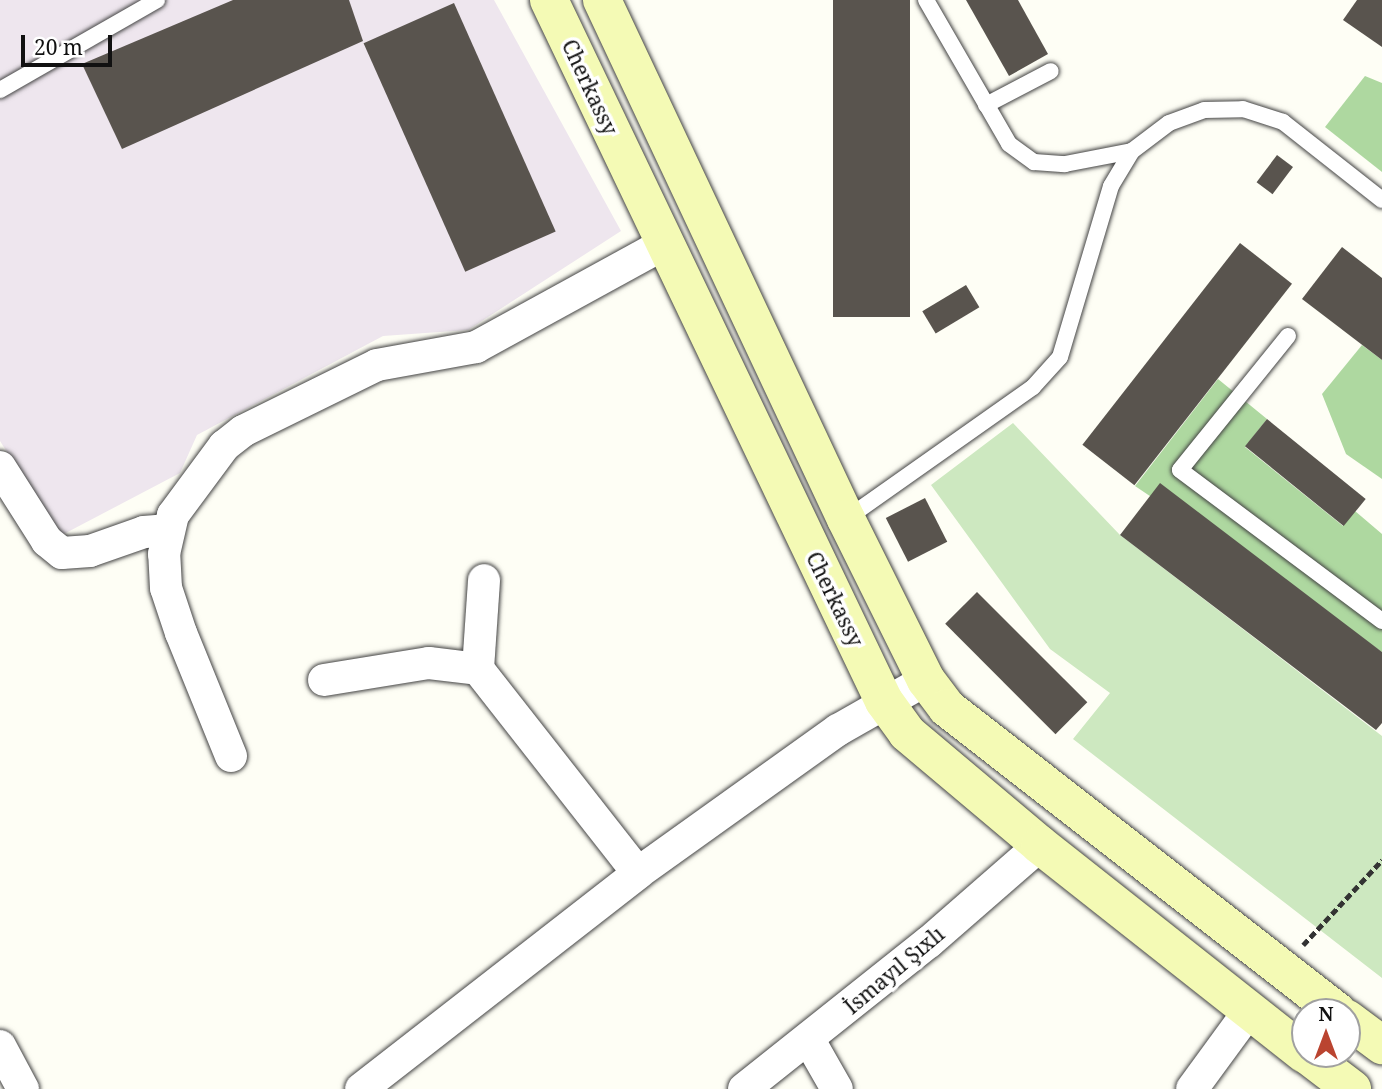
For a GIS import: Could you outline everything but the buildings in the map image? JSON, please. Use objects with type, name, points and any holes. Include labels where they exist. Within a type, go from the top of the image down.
[{"type":"street","name":"Cherkassy","points":[[550,0],[884,701],[907,733],[1040,845],[1291,1043]]},
{"type":"street","points":[[602,0],[846,519],[926,680],[947,708],[981,739],[1320,998]]},
{"type":"street","points":[[231,756],[166,588],[166,530],[225,446],[243,431],[377,365],[476,348],[664,244]]},
{"type":"street","points":[[0,467],[47,541],[62,552],[90,551],[144,532],[166,530]]},
{"type":"street","points":[[484,580],[478,669],[638,873]]},
{"type":"street","points":[[324,680],[429,663],[478,669]]},
{"type":"street","points":[[361,1089],[638,873],[884,701],[926,680]]},
{"type":"street","name":"İsmayıl Şıxlı","points":[[744,1089],[809,1040],[1040,845]]},
{"type":"street","points":[[1192,1089],[1249,1011]]},
{"type":"street","points":[[1361,1029],[1382,1045]]},
{"type":"street","points":[[809,1040],[837,1089]]},
{"type":"street","points":[[0,1046],[23,1089]]},
{"type":"street","name":"Cherkassy","points":[[1324,1068],[1352,1089]]},
{"type":"lane","points":[[0,90],[157,0]]},
{"type":"lane","points":[[926,0],[1009,145],[1034,162],[1065,164],[1132,151]]},
{"type":"lane","points":[[986,105],[1051,71]]},
{"type":"lane","points":[[846,519],[1033,387],[1060,357],[1111,186],[1132,151],[1169,123],[1204,110],[1243,109],[1283,122],[1382,200]]},
{"type":"lane","points":[[1287,336],[1180,470],[1382,621]]},
{"type":"path","points":[[1282,969],[1382,860]]},
{"type":"shaded area","points":[[0,0],[494,0],[621,231],[468,330],[383,336],[197,435],[180,473],[60,536],[0,441]]},
{"type":"green space","points":[[1365,76],[1382,83],[1382,172],[1325,127]]},
{"type":"green space","points":[[1362,345],[1382,360],[1382,479],[1346,454],[1322,394]]},
{"type":"green space","points":[[1218,379],[1267,419],[1245,447],[1343,526],[1355,511],[1382,534],[1382,652],[1135,486]]},
{"type":"green space","points":[[1013,423],[1120,535],[1382,736],[1382,978],[1073,739],[1110,693],[1050,649],[931,485]]}]
